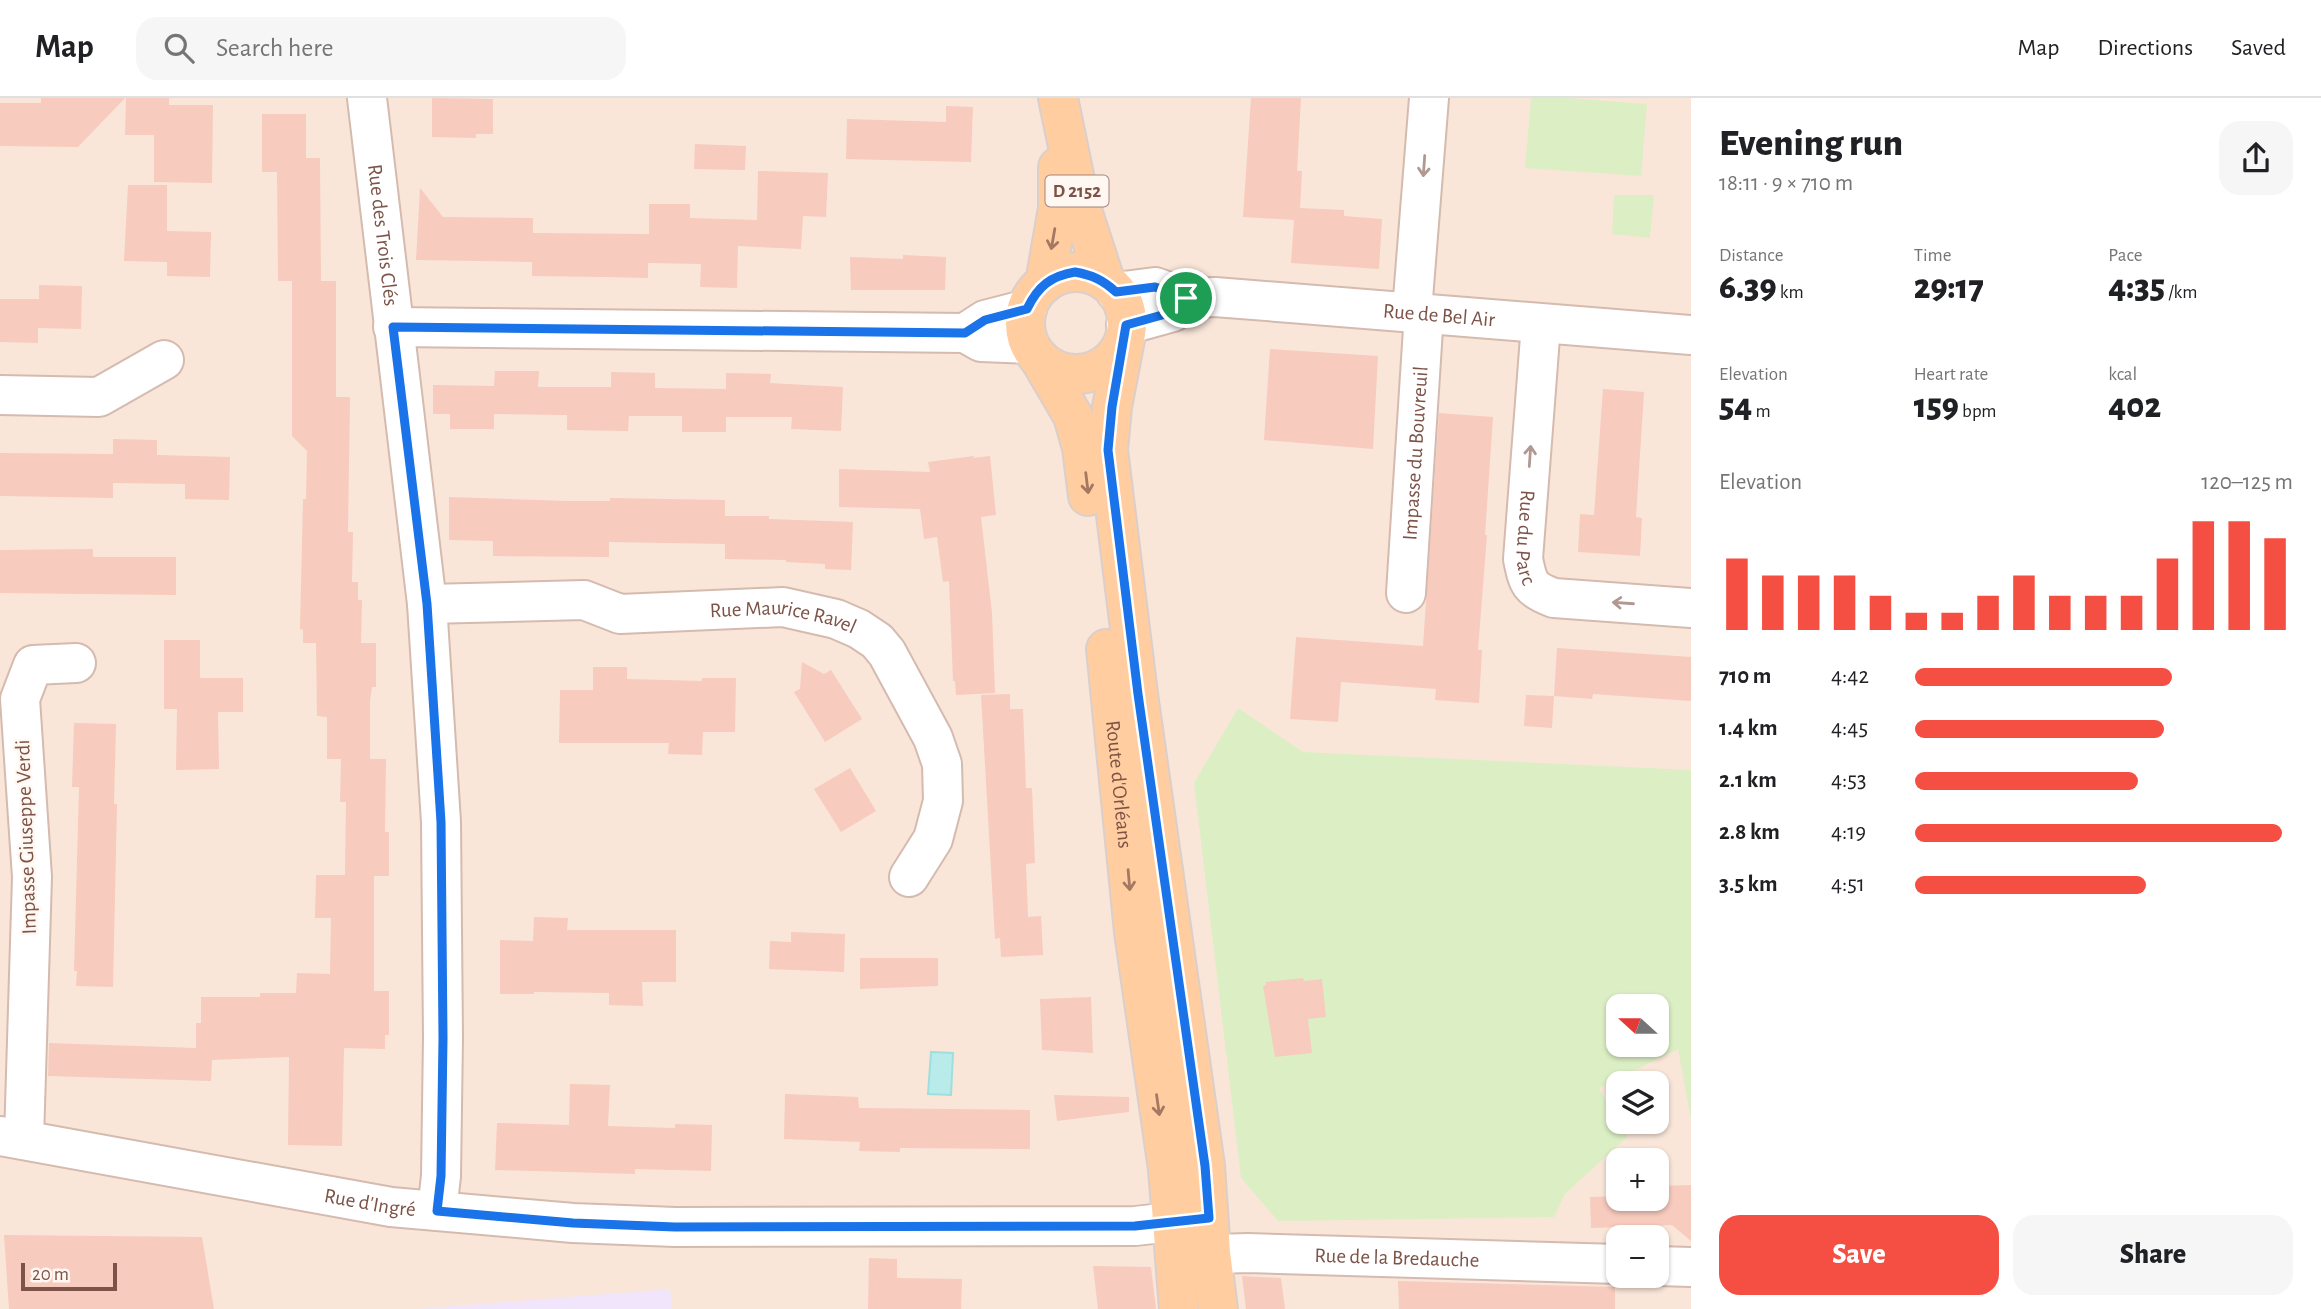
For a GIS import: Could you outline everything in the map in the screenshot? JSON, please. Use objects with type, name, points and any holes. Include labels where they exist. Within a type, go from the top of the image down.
[{"type":"main road","name":"Route d'Orléans","points":[[1058,98],[1080,204],[1118,309],[1108,450],[1138,694],[1205,1166],[1191,1237]]},
{"type":"main road","name":"Route d'Orléans","points":[[1058,98],[1058,208],[1035,323],[1073,416],[1082,449],[1112,697],[1134,932],[1168,1169],[1191,1237]]},
{"type":"main road","points":[[1075,272],[1090,274],[1118,309],[1117,355],[1104,366],[1087,373],[1069,374],[1053,369],[1035,323],[1059,275],[1075,272]]},
{"type":"main road","points":[[1191,1237],[1218,1309]]},
{"type":"main road","name":"D 2152","points":[[1179,1309],[1191,1237]]},
{"type":"street","name":"Rue des Trois Clés","points":[[367,98],[427,604],[441,822],[443,1038],[441,1176],[437,1211]]},
{"type":"street","name":"Impasse du Bouvreuil","points":[[1406,593],[1429,98]]},
{"type":"street","name":"Rue de Bel Air","points":[[1118,309],[1155,287],[1186,298],[1215,297],[1691,335]]},
{"type":"street","points":[[393,327],[965,333],[981,342],[1035,323]]},
{"type":"street","name":"Rue du Parc","points":[[1541,324],[1523,559],[1527,581],[1537,592],[1554,598],[1691,608]]},
{"type":"street","points":[[0,395],[99,397],[164,360]]},
{"type":"street","name":"Rue Maurice Ravel","points":[[427,604],[583,600],[620,614],[783,607],[836,619],[859,629],[877,641],[887,653],[933,738],[942,764],[943,801],[933,839],[909,877]]},
{"type":"street","name":"Impasse Giuseppe Verdi","points":[[12,1137],[32,877],[20,699],[33,665],[76,663]]},
{"type":"street","name":"Rue d'Ingré","points":[[12,1137],[391,1207],[573,1223],[675,1227],[1124,1226],[1191,1237]]},
{"type":"street","name":"Rue de la Bredauche","points":[[1191,1237],[1606,1264]]},
{"type":"street","points":[[1669,1266],[1691,1267]]},
{"type":"shaded area","points":[[0,98],[1691,98],[1691,1309],[0,1309]]},
{"type":"shaded area","points":[[670,1289],[672,1309],[416,1309]]},
{"type":"green space","points":[[1531,98],[1647,104],[1641,176],[1525,168]]},
{"type":"green space","points":[[1614,195],[1654,195],[1650,238],[1612,234]]},
{"type":"green space","points":[[1238,708],[1303,752],[1691,770],[1691,1120],[1678,1049],[1670,1053],[1670,994],[1606,994],[1606,1057],[1662,1057],[1633,1071],[1606,1071],[1606,1085],[1599,1088],[1606,1100],[1606,1134],[1625,1134],[1627,1137],[1615,1148],[1606,1148],[1606,1156],[1565,1194],[1554,1217],[1278,1221],[1241,1178],[1194,783]]},
{"type":"water","points":[[931,1052],[953,1053],[951,1095],[928,1094]]},
{"type":"building","points":[[41,98],[125,98],[78,147],[0,146],[0,103],[41,103]]},
{"type":"building","points":[[126,98],[169,98],[169,105],[213,105],[212,183],[154,182],[154,135],[125,135]]},
{"type":"building","points":[[432,98],[493,99],[493,134],[476,134],[476,138],[432,137]]},
{"type":"building","points":[[1251,98],[1301,98],[1297,171],[1302,171],[1300,208],[1344,210],[1344,216],[1382,219],[1379,269],[1291,263],[1294,220],[1243,217]]},
{"type":"building","points":[[946,106],[973,107],[971,162],[846,159],[847,119],[946,122]]},
{"type":"building","points":[[262,114],[306,114],[306,158],[320,158],[321,281],[336,281],[336,397],[350,397],[348,532],[353,532],[352,582],[358,582],[358,600],[362,600],[361,643],[376,643],[376,687],[372,687],[370,701],[370,759],[386,759],[385,832],[389,832],[389,876],[374,876],[374,991],[389,991],[389,1035],[385,1035],[385,1049],[344,1048],[342,1146],[288,1145],[289,1057],[212,1060],[211,1081],[48,1076],[49,1043],[196,1048],[196,1023],[201,1023],[201,997],[260,997],[260,993],[296,993],[297,973],[330,974],[331,918],[315,918],[316,875],[345,875],[346,802],[340,802],[341,759],[327,759],[327,717],[317,716],[316,643],[303,643],[303,630],[300,629],[303,499],[306,499],[307,451],[292,436],[292,281],[278,281],[277,172],[262,172]]},
{"type":"building","points":[[695,144],[746,146],[745,170],[694,169]]},
{"type":"building","points":[[758,171],[828,173],[826,217],[803,216],[801,249],[738,246],[737,288],[700,287],[701,264],[648,263],[648,278],[532,276],[532,262],[416,260],[420,188],[443,217],[533,218],[533,233],[649,234],[649,204],[690,204],[690,218],[757,220]]},
{"type":"building","points":[[128,185],[167,185],[167,231],[211,232],[210,277],[167,276],[167,262],[124,261]]},
{"type":"building","points":[[903,255],[946,257],[945,290],[851,290],[850,257],[903,259]]},
{"type":"building","points":[[39,285],[82,286],[81,329],[38,328],[38,343],[0,342],[0,299],[39,299]]},
{"type":"building","points":[[1270,349],[1378,356],[1373,449],[1264,440]]},
{"type":"building","points":[[495,371],[539,371],[538,387],[611,387],[611,372],[655,373],[655,388],[726,389],[726,373],[771,374],[770,383],[843,387],[841,431],[791,429],[792,417],[726,417],[726,432],[682,432],[682,416],[629,416],[628,431],[567,430],[567,415],[494,414],[494,429],[450,429],[450,414],[433,414],[433,385],[494,386]]},
{"type":"building","points":[[1603,389],[1644,392],[1636,517],[1642,518],[1640,556],[1578,552],[1580,514],[1594,515]]},
{"type":"building","points":[[1439,413],[1493,417],[1478,650],[1482,650],[1479,703],[1435,700],[1436,689],[1341,682],[1338,722],[1290,719],[1296,637],[1423,646]]},
{"type":"building","points":[[113,439],[157,440],[157,455],[230,457],[229,500],[185,499],[185,484],[113,483],[113,498],[0,496],[0,453],[113,454]]},
{"type":"building","points":[[974,456],[973,458],[990,456],[996,515],[981,517],[992,613],[995,693],[956,695],[953,681],[949,581],[943,582],[937,537],[924,539],[920,509],[839,507],[839,469],[930,472],[928,462]]},
{"type":"building","points":[[449,497],[567,501],[610,501],[610,498],[725,500],[725,516],[853,522],[851,570],[825,569],[825,564],[786,560],[725,559],[725,544],[609,542],[609,557],[493,556],[493,541],[449,540]]},
{"type":"building","points":[[93,549],[93,557],[176,557],[176,595],[0,593],[0,550]]},
{"type":"building","points":[[164,640],[200,640],[200,678],[243,678],[243,712],[218,712],[219,769],[176,770],[177,709],[164,709]]},
{"type":"building","points":[[1557,648],[1691,657],[1691,701],[1593,694],[1592,699],[1554,696]]},
{"type":"building","points":[[802,662],[824,674],[831,670],[862,719],[825,742],[794,692],[800,689]]},
{"type":"building","points":[[593,667],[627,667],[627,679],[702,681],[702,678],[736,678],[735,732],[703,732],[702,755],[668,754],[669,743],[559,743],[560,690],[593,690]]},
{"type":"building","points":[[1010,694],[1010,709],[1023,709],[1026,788],[1032,788],[1035,863],[1026,864],[1028,917],[1041,916],[1043,955],[1001,957],[1000,938],[995,939],[981,695]]},
{"type":"building","points":[[1526,695],[1554,696],[1552,728],[1524,726]]},
{"type":"building","points":[[74,723],[116,724],[113,987],[76,986],[77,971],[74,971],[79,787],[72,787]]},
{"type":"building","points":[[850,768],[876,811],[841,832],[814,789]]},
{"type":"building","points":[[534,917],[568,918],[567,930],[676,930],[676,982],[642,982],[643,1006],[609,1005],[609,993],[500,994],[500,940],[533,941]]},
{"type":"building","points":[[791,932],[845,934],[844,972],[769,969],[770,941],[791,942]]},
{"type":"building","points":[[860,958],[938,958],[938,986],[860,989]]},
{"type":"building","points":[[1303,978],[1304,981],[1322,979],[1326,1017],[1308,1019],[1312,1053],[1275,1057],[1263,986],[1266,982]]},
{"type":"building","points":[[1091,997],[1093,1053],[1042,1050],[1040,999]]},
{"type":"building","points":[[570,1084],[610,1085],[608,1126],[675,1128],[675,1124],[712,1125],[711,1171],[635,1169],[635,1174],[495,1170],[497,1123],[569,1125]]},
{"type":"building","points":[[785,1094],[858,1097],[859,1108],[1030,1110],[1030,1149],[900,1148],[900,1152],[859,1151],[860,1142],[784,1139]]},
{"type":"building","points":[[1054,1095],[1129,1097],[1129,1112],[1057,1121]]},
{"type":"building","points":[[1691,1185],[1691,1241],[1672,1225],[1606,1225],[1606,1227],[1591,1228],[1590,1197],[1606,1196],[1606,1211],[1669,1211],[1669,1186]]},
{"type":"building","points":[[4,1235],[202,1237],[214,1309],[9,1309]]},
{"type":"building","points":[[869,1258],[897,1259],[897,1278],[962,1279],[961,1309],[868,1309]]},
{"type":"building","points":[[1093,1266],[1151,1267],[1156,1309],[1098,1309]]},
{"type":"building","points":[[1242,1276],[1281,1278],[1285,1309],[1246,1309]]},
{"type":"building","points":[[1398,1281],[1615,1288],[1615,1309],[1399,1309]]},
{"type":"route","points":[[1075,272],[1090,274],[1105,281],[1116,292],[1155,287],[1186,298],[1173,312],[1126,325],[1112,407],[1108,450],[1138,694],[1205,1166],[1209,1218],[1135,1226],[675,1227],[573,1223],[437,1211],[441,1176],[443,1038],[441,822],[427,604],[393,327],[965,333],[985,320],[1027,309],[1034,295],[1045,283],[1059,275],[1075,272]]}]
